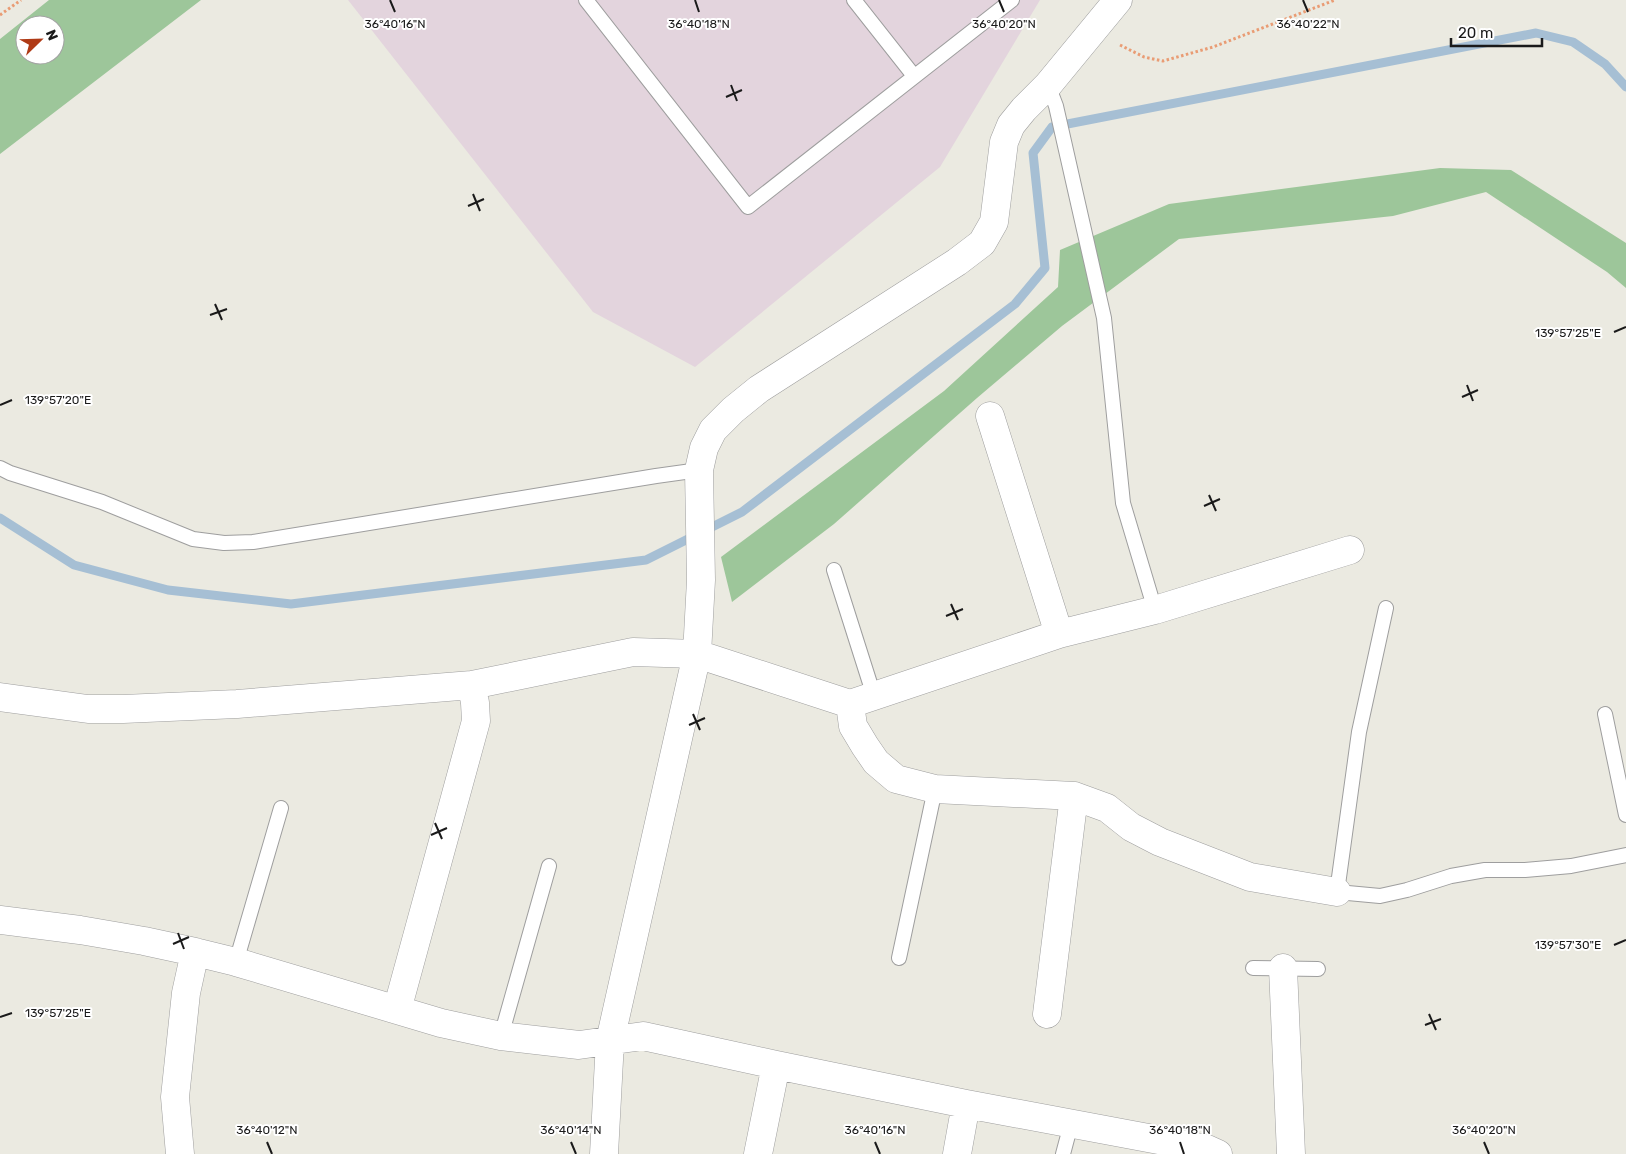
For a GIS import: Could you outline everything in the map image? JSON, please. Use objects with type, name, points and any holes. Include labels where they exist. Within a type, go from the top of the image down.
[{"type":"street","points":[[604,1154],[610,1041],[697,654],[701,580],[699,483],[704,448],[714,430],[733,410],[759,389],[957,262],[982,242],[994,222],[1004,142],[1011,125],[1024,109],[1052,95],[1097,26],[1118,0]]},
{"type":"street","points":[[990,416],[1059,634]]},
{"type":"street","points":[[0,697],[88,709],[237,704],[472,685],[633,652],[697,654],[862,700],[1059,634],[1155,610],[1350,550]]},
{"type":"street","points":[[397,1010],[476,721],[472,685]]},
{"type":"street","points":[[862,700],[853,726],[876,762],[896,778],[935,789],[1074,796],[1107,808],[1131,826],[1160,842],[1250,877],[1337,892]]},
{"type":"street","points":[[1047,1014],[1074,796]]},
{"type":"street","points":[[0,920],[80,930],[195,952],[236,962],[441,1023],[501,1036],[579,1045],[643,1036],[966,1104],[1207,1149],[1218,1154]]},
{"type":"street","points":[[180,1154],[175,1096],[186,993],[195,952]]},
{"type":"street","points":[[1283,968],[1291,1154]]},
{"type":"street","points":[[758,1154],[776,1065]]},
{"type":"street","points":[[957,1154],[966,1104]]},
{"type":"lane","points":[[586,0],[748,207],[1012,0]]},
{"type":"lane","points":[[854,0],[914,76]]},
{"type":"lane","points":[[1052,95],[1104,318],[1123,502],[1155,610]]},
{"type":"lane","points":[[0,468],[10,473],[102,502],[194,539],[224,543],[254,542],[656,476],[699,483]]},
{"type":"lane","points":[[834,570],[862,700]]},
{"type":"lane","points":[[1386,608],[1359,732],[1337,892],[1380,896],[1407,890],[1451,876],[1485,870],[1525,870],[1570,866],[1626,856]]},
{"type":"lane","points":[[1605,714],[1626,815]]},
{"type":"lane","points":[[900,958],[935,789]]},
{"type":"lane","points":[[236,962],[281,808]]},
{"type":"lane","points":[[501,1036],[549,866]]},
{"type":"lane","points":[[1253,968],[1318,969]]},
{"type":"lane","points":[[1063,1154],[1072,1124]]},
{"type":"path","points":[[0,15],[21,0]]},
{"type":"path","points":[[1097,26],[1124,48],[1144,57],[1163,61],[1213,47],[1335,0]]},
{"type":"shaded area","points":[[348,0],[1040,0],[940,167],[695,367],[593,312]]},
{"type":"green space","points":[[49,0],[201,0],[0,154],[0,39],[15,27],[15,65],[65,65],[65,15],[30,15]]},
{"type":"green space","points":[[1440,168],[1511,170],[1626,243],[1626,288],[1607,272],[1486,192],[1393,216],[1179,239],[1062,326],[834,524],[732,602],[721,557],[944,391],[1058,287],[1060,250],[1169,204]]},
{"type":"waterway","points":[[0,518],[74,565],[168,590],[291,604],[646,560],[742,512],[1015,304],[1045,268],[1033,153],[1052,127],[1536,33],[1573,42],[1605,64],[1626,87]]}]
